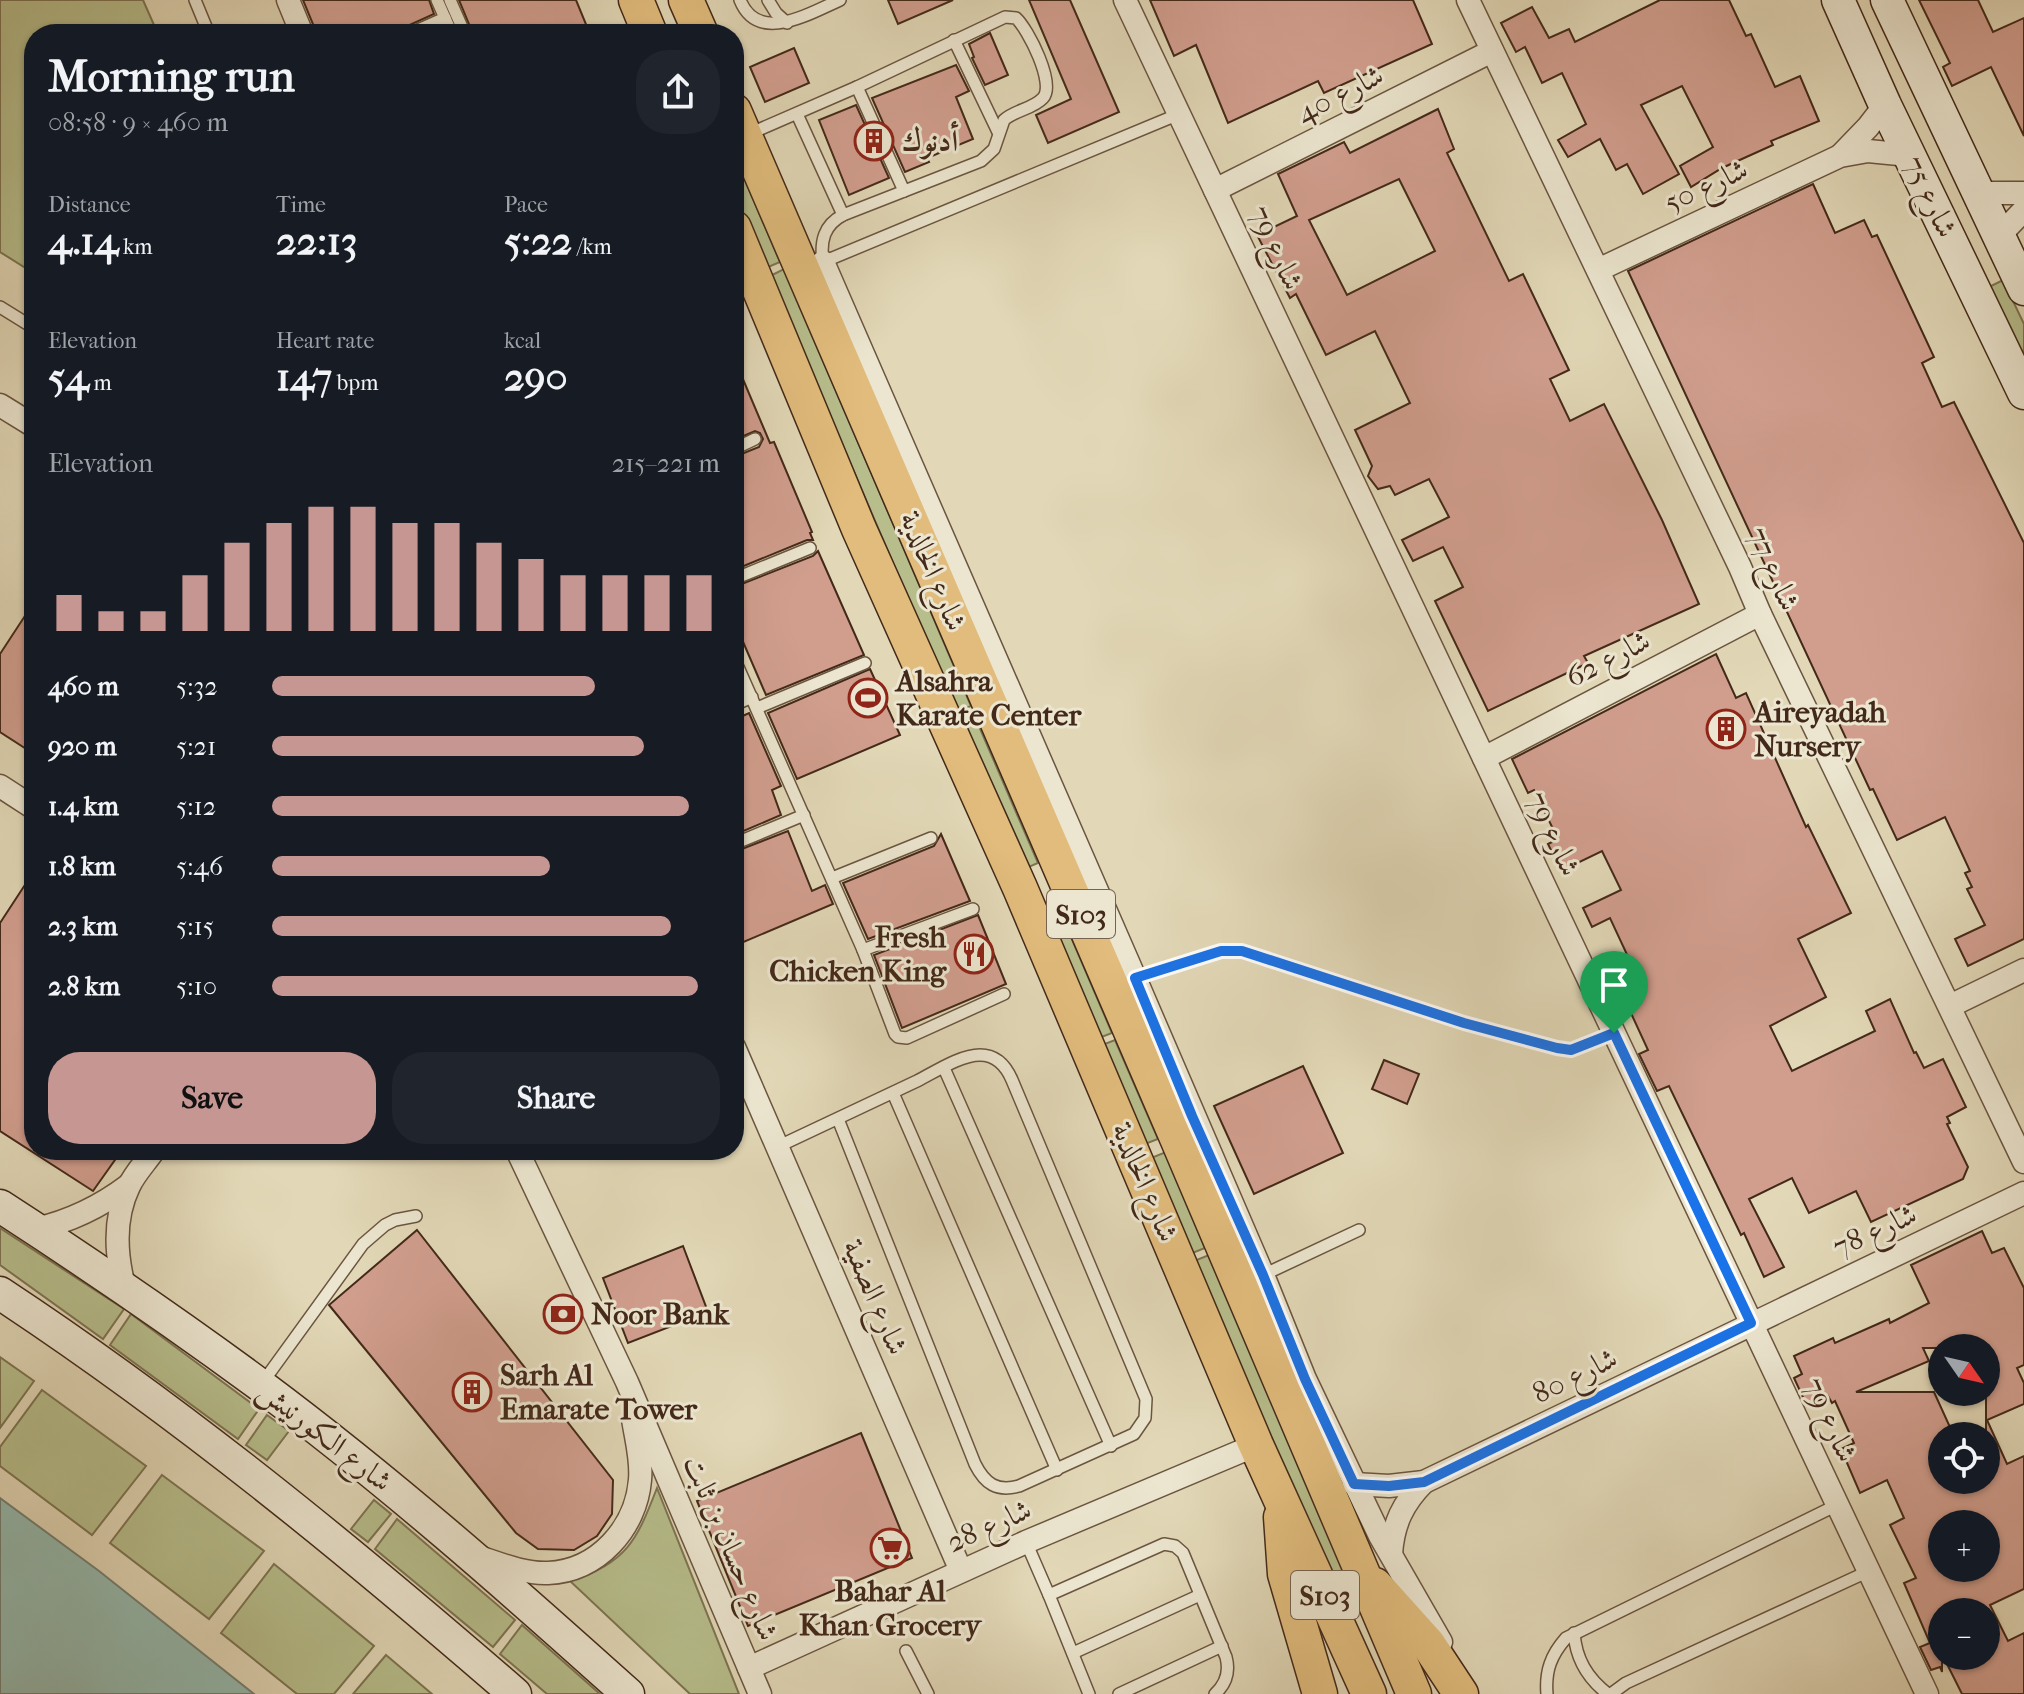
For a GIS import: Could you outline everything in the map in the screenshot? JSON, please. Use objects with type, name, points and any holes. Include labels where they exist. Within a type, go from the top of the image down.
[{"type":"main road","points":[[686,0],[697,24]]},
{"type":"main road","name":"شارع 75","points":[[1838,0],[1885,105],[2024,393]]},
{"type":"main road","name":"شارع 75","points":[[1887,0],[2024,289]]},
{"type":"main road","name":"شارع الخالدية","points":[[744,134],[1185,1127],[1362,1574],[1414,1694]]},
{"type":"main road","points":[[1913,162],[1944,181],[1970,228],[1984,236],[1999,236]]},
{"type":"main road","name":"شارع الخالدية","points":[[744,252],[859,529],[1020,888],[1256,1445],[1369,1694]]},
{"type":"main road","name":"شارع الكورنيش","points":[[0,1206],[260,1385],[385,1483],[628,1694]]},
{"type":"main road","points":[[0,1293],[66,1336],[329,1535],[515,1694]]},
{"type":"main road","points":[[1281,1497],[1285,1574],[1320,1694]]},
{"type":"main road","points":[[1362,1574],[1398,1608],[1464,1694]]},
{"type":"street","points":[[288,0],[298,24]]},
{"type":"street","name":"شارع 79","points":[[1125,0],[1927,1694]]},
{"type":"street","name":"شارع 77","points":[[1468,0],[2024,1162]]},
{"type":"street","name":"شارع 40","points":[[1215,190],[1492,51]]},
{"type":"street","name":"شارع 50","points":[[1840,156],[1885,105]]},
{"type":"street","name":"شارع 50","points":[[1598,270],[1840,156],[1882,151],[1913,162]]},
{"type":"street","points":[[1980,193],[2024,193]]},
{"type":"street","points":[[1999,236],[2024,210]]},
{"type":"street","points":[[823,262],[1135,978],[1185,1127],[1263,1275],[1305,1379],[1354,1484],[1437,1634],[1464,1694]]},
{"type":"street","points":[[0,405],[24,420]]},
{"type":"street","name":"شارع 62","points":[[1484,758],[1760,614]]},
{"type":"street","points":[[0,786],[24,802]]},
{"type":"street","points":[[1950,1006],[2024,970]]},
{"type":"street","name":"شارع الصفية","points":[[744,1070],[961,1571]]},
{"type":"street","points":[[125,1290],[117,1237],[121,1211],[129,1185],[147,1160]]},
{"type":"street","name":"شارع حسان بن ثابت","points":[[520,1160],[627,1382],[760,1694]]},
{"type":"street","points":[[36,1229],[76,1218],[95,1209],[129,1185]]},
{"type":"street","name":"شارع 78","points":[[1751,1323],[2024,1193]]},
{"type":"street","name":"شارع 80","points":[[1391,1554],[1399,1514],[1424,1482],[1751,1323]]},
{"type":"street","name":"شارع حسان بن ثابت","points":[[469,1554],[508,1567],[548,1573],[574,1567],[599,1556],[610,1547],[627,1526],[641,1477],[627,1382]]},
{"type":"street","name":"شارع 28","points":[[749,1668],[1026,1542],[1256,1445]]},
{"type":"street","name":"شارع 80","points":[[1354,1484],[1389,1486],[1424,1482]]},
{"type":"lane","points":[[195,0],[205,24]]},
{"type":"lane","points":[[437,0],[448,24]]},
{"type":"lane","points":[[450,0],[461,24]]},
{"type":"lane","points":[[740,0],[743,9],[753,19],[766,23],[787,23],[840,0]]},
{"type":"lane","points":[[768,0],[787,23]]},
{"type":"lane","points":[[744,122],[797,114],[1005,17],[1016,18],[1025,30],[1047,76],[1048,90],[1043,98],[1007,116],[998,132],[994,149],[981,161],[833,221],[824,234],[823,262],[1179,114]]},
{"type":"lane","points":[[432,24],[445,18]]},
{"type":"lane","points":[[954,40],[998,132]]},
{"type":"lane","points":[[857,87],[904,191]]},
{"type":"lane","points":[[797,114],[843,215]]},
{"type":"lane","points":[[0,307],[24,322]]},
{"type":"lane","points":[[744,444],[755,439]]},
{"type":"lane","points":[[744,575],[810,548]]},
{"type":"lane","points":[[744,704],[865,663]]},
{"type":"lane","points":[[744,680],[832,878],[898,1037],[907,1038],[1004,994]]},
{"type":"lane","points":[[744,840],[804,815]]},
{"type":"lane","points":[[832,878],[931,838]]},
{"type":"lane","points":[[863,950],[973,909]]},
{"type":"lane","points":[[1135,978],[1221,951],[1242,951],[1464,1023],[1557,1048],[1571,1050],[1614,1033]]},
{"type":"lane","points":[[777,1147],[964,1059],[982,1055],[1001,1062],[1008,1070],[1146,1399],[1147,1408],[1141,1426],[1134,1434],[1010,1488],[993,1486],[980,1474],[838,1119]]},
{"type":"lane","points":[[944,1068],[1111,1446]]},
{"type":"lane","points":[[893,1093],[1057,1470]]},
{"type":"lane","points":[[260,1385],[363,1244],[395,1220],[416,1216]]},
{"type":"lane","points":[[1263,1275],[1359,1230]]},
{"type":"lane","points":[[1547,1694],[1547,1671],[1551,1659],[1566,1638],[1837,1505]]},
{"type":"lane","points":[[1026,1542],[1089,1694]]},
{"type":"lane","points":[[1049,1595],[1164,1544],[1175,1546],[1183,1553],[1222,1646],[1228,1669],[1225,1681],[1215,1694]]},
{"type":"lane","points":[[1574,1633],[1575,1646],[1584,1669],[1609,1694],[1626,1683],[1869,1571]]},
{"type":"lane","points":[[1073,1653],[1200,1595]]},
{"type":"lane","points":[[1119,1694],[1222,1646]]},
{"type":"lane","points":[[906,1651],[928,1694]]},
{"type":"green space","points":[[0,0],[143,0],[154,24],[24,24],[24,267],[0,252]]},
{"type":"green space","points":[[744,177],[780,262],[766,268],[744,216]]},
{"type":"green space","points":[[784,269],[971,706],[957,712],[770,276]]},
{"type":"green space","points":[[2003,280],[2024,324],[2024,359],[1989,287]]},
{"type":"green space","points":[[975,717],[1038,863],[1024,869],[961,723]]},
{"type":"green space","points":[[1068,930],[1112,1033],[1099,1038],[1056,935]]},
{"type":"green space","points":[[1115,1040],[1158,1139],[1145,1144],[1102,1045]]},
{"type":"green space","points":[[1166,1152],[1205,1248],[1190,1254],[1151,1158]]},
{"type":"green space","points":[[0,1228],[124,1309],[103,1339],[0,1265]]},
{"type":"green space","points":[[1209,1255],[1354,1588],[1340,1595],[1194,1261]]},
{"type":"green space","points":[[131,1314],[259,1409],[238,1439],[110,1345]]},
{"type":"green space","points":[[0,1357],[34,1381],[0,1428]]},
{"type":"green space","points":[[42,1390],[146,1466],[92,1535],[0,1466],[0,1447]]},
{"type":"green space","points":[[267,1415],[289,1431],[267,1460],[246,1445]]},
{"type":"green space","points":[[162,1475],[264,1551],[209,1619],[110,1543]]},
{"type":"green space","points":[[657,1488],[739,1694],[690,1694],[570,1581],[605,1566],[627,1548],[643,1523]]},
{"type":"green space","points":[[374,1500],[391,1514],[368,1542],[351,1529]]},
{"type":"green space","points":[[397,1519],[515,1620],[493,1647],[375,1549]]},
{"type":"green space","points":[[274,1564],[374,1646],[334,1694],[297,1694],[221,1633]]},
{"type":"green space","points":[[522,1625],[600,1694],[547,1694],[500,1654]]},
{"type":"green space","points":[[386,1655],[432,1694],[353,1694]]},
{"type":"water","points":[[0,1498],[99,1571],[254,1694],[0,1694]]},
{"type":"building","points":[[303,0],[429,0],[434,14],[412,24],[313,24]]},
{"type":"building","points":[[459,0],[576,0],[586,24],[469,24]]},
{"type":"building","points":[[888,0],[953,0],[898,24]]},
{"type":"building","points":[[1029,0],[1070,0],[1119,112],[1048,143],[1036,115],[1071,99]]},
{"type":"building","points":[[1150,0],[1413,0],[1432,44],[1324,93],[1318,81],[1228,123],[1196,45],[1174,56]]},
{"type":"building","points":[[1660,0],[1729,0],[1746,36],[1751,34],[1775,87],[1800,76],[1819,121],[1771,141],[1773,145],[1722,168],[1691,187],[1680,166],[1713,147],[1682,86],[1641,105],[1679,174],[1643,194],[1627,164],[1616,170],[1600,139],[1568,157],[1558,140],[1586,124],[1562,73],[1542,83],[1525,47],[1516,52],[1501,23],[1532,7],[1549,38],[1569,29],[1575,42]]},
{"type":"building","points":[[1919,0],[1978,0],[1993,32],[2024,18],[2024,136],[1991,67],[1952,86],[1943,67],[1950,63]]},
{"type":"building","points":[[990,33],[1008,75],[985,85],[969,44]]},
{"type":"building","points":[[794,48],[809,83],[765,102],[750,67]]},
{"type":"building","points":[[956,65],[969,91],[956,97],[973,139],[927,158],[929,162],[905,172],[872,98]]},
{"type":"building","points":[[856,105],[889,178],[849,195],[819,120]]},
{"type":"building","points":[[1438,109],[1454,149],[1447,153],[1509,281],[1523,274],[1569,370],[1550,379],[1570,421],[1604,404],[1662,520],[1699,604],[1584,656],[1588,663],[1488,711],[1435,601],[1463,587],[1443,547],[1413,561],[1402,540],[1449,517],[1429,479],[1395,495],[1390,486],[1378,489],[1368,476],[1372,466],[1355,430],[1410,403],[1375,331],[1326,355],[1296,294],[1290,298],[1257,235],[1297,216],[1278,174],[1344,142],[1350,153]],"holes":[[[1399,179],[1435,251],[1347,295],[1309,220]]]},
{"type":"building","points":[[1813,184],[1835,233],[1864,220],[1872,237],[1877,235],[1934,357],[1922,363],[1942,407],[1954,402],[2024,543],[2024,939],[1968,966],[1955,939],[1985,925],[1967,889],[1972,887],[1965,873],[1970,871],[1945,817],[1897,840],[1873,789],[1870,790],[1628,271]]},
{"type":"building","points":[[744,382],[770,443],[774,442],[813,540],[744,566],[744,453],[759,447],[763,439],[755,431],[744,436]]},
{"type":"building","points":[[818,551],[864,655],[766,695],[744,644],[744,583],[813,556]]},
{"type":"building","points":[[24,617],[24,748],[0,732],[0,654]]},
{"type":"building","points":[[1716,654],[1736,698],[1746,693],[1806,827],[1808,825],[1851,913],[1798,939],[1826,997],[1770,1026],[1792,1071],[1875,1031],[1866,1011],[1890,999],[1924,1068],[1943,1059],[1966,1107],[1947,1117],[1950,1123],[1947,1124],[1968,1167],[1963,1179],[1871,1222],[1856,1191],[1809,1213],[1792,1178],[1749,1199],[1784,1267],[1764,1277],[1669,1086],[1657,1091],[1639,1054],[1648,1050],[1618,985],[1637,976],[1610,918],[1592,927],[1583,908],[1621,890],[1602,851],[1561,871],[1548,844],[1558,839],[1534,790],[1528,793],[1512,759]]},
{"type":"building","points":[[870,669],[900,735],[797,779],[768,713]]},
{"type":"building","points":[[749,713],[781,786],[772,790],[781,815],[744,831],[744,715]]},
{"type":"building","points":[[788,831],[812,891],[825,885],[833,904],[744,942],[744,848]]},
{"type":"building","points":[[941,834],[970,901],[868,939],[843,883],[934,846]]},
{"type":"building","points":[[24,886],[24,1146],[0,1131],[0,923]]},
{"type":"building","points":[[978,915],[1006,984],[902,1028],[874,955]]},
{"type":"building","points":[[1384,1060],[1419,1074],[1407,1104],[1372,1089]]},
{"type":"building","points":[[1303,1066],[1343,1153],[1254,1194],[1214,1106]]},
{"type":"building","points":[[45,1160],[115,1160],[93,1191]]},
{"type":"building","name":"Sarh Al Emarate Tower","points":[[417,1230],[613,1480],[612,1514],[597,1536],[574,1550],[538,1549],[516,1533],[329,1305]]},
{"type":"building","points":[[1982,1231],[1992,1253],[2004,1248],[2024,1288],[2024,1365],[2017,1368],[2024,1383],[2024,1404],[1986,1422],[1986,1406],[2000,1406],[2000,1334],[1928,1334],[1928,1348],[1923,1348],[1928,1361],[1856,1392],[1928,1392],[1928,1406],[1940,1406],[1948,1422],[1928,1422],[1928,1494],[2000,1494],[2000,1449],[2007,1464],[2024,1456],[2024,1589],[2000,1600],[1928,1598],[1928,1638],[1904,1583],[1916,1578],[1890,1525],[1904,1518],[1887,1480],[1860,1493],[1841,1449],[1854,1443],[1835,1401],[1832,1403],[1828,1396],[1807,1406],[1794,1378],[1802,1374],[1794,1356],[1833,1338],[1835,1343],[1889,1319],[1890,1323],[1929,1303],[1911,1265]]},
{"type":"building","points":[[683,1246],[708,1312],[628,1343],[603,1278]]},
{"type":"building","points":[[861,1433],[912,1558],[748,1626],[697,1501]]},
{"type":"building","points":[[2000,1625],[2008,1641],[2024,1633],[2024,1694],[1962,1694],[1950,1670],[2000,1670]]},
{"type":"building","points":[[1928,1644],[1928,1664],[1920,1647]]},
{"type":"place","name":"أدنوك","points":[[874,141]]},
{"type":"place","name":"Alsahra Karate Center","points":[[868,698]]},
{"type":"place","name":"Aireyadah Nursery","points":[[1726,729]]},
{"type":"place","name":"Fresh Chicken King","points":[[974,954]]},
{"type":"place","name":"Noor Bank","points":[[563,1314]]},
{"type":"place","name":"Sarh Al Emarate Tower","points":[[472,1392]]},
{"type":"place","name":"Bahar Al Khan Grocery","points":[[890,1548]]},
{"type":"route","points":[[1221,951],[1242,951],[1448,1015],[1464,1023],[1557,1048],[1571,1050],[1614,1033],[1751,1323],[1424,1482],[1389,1486],[1354,1484],[1305,1379],[1135,978],[1221,951]]}]
